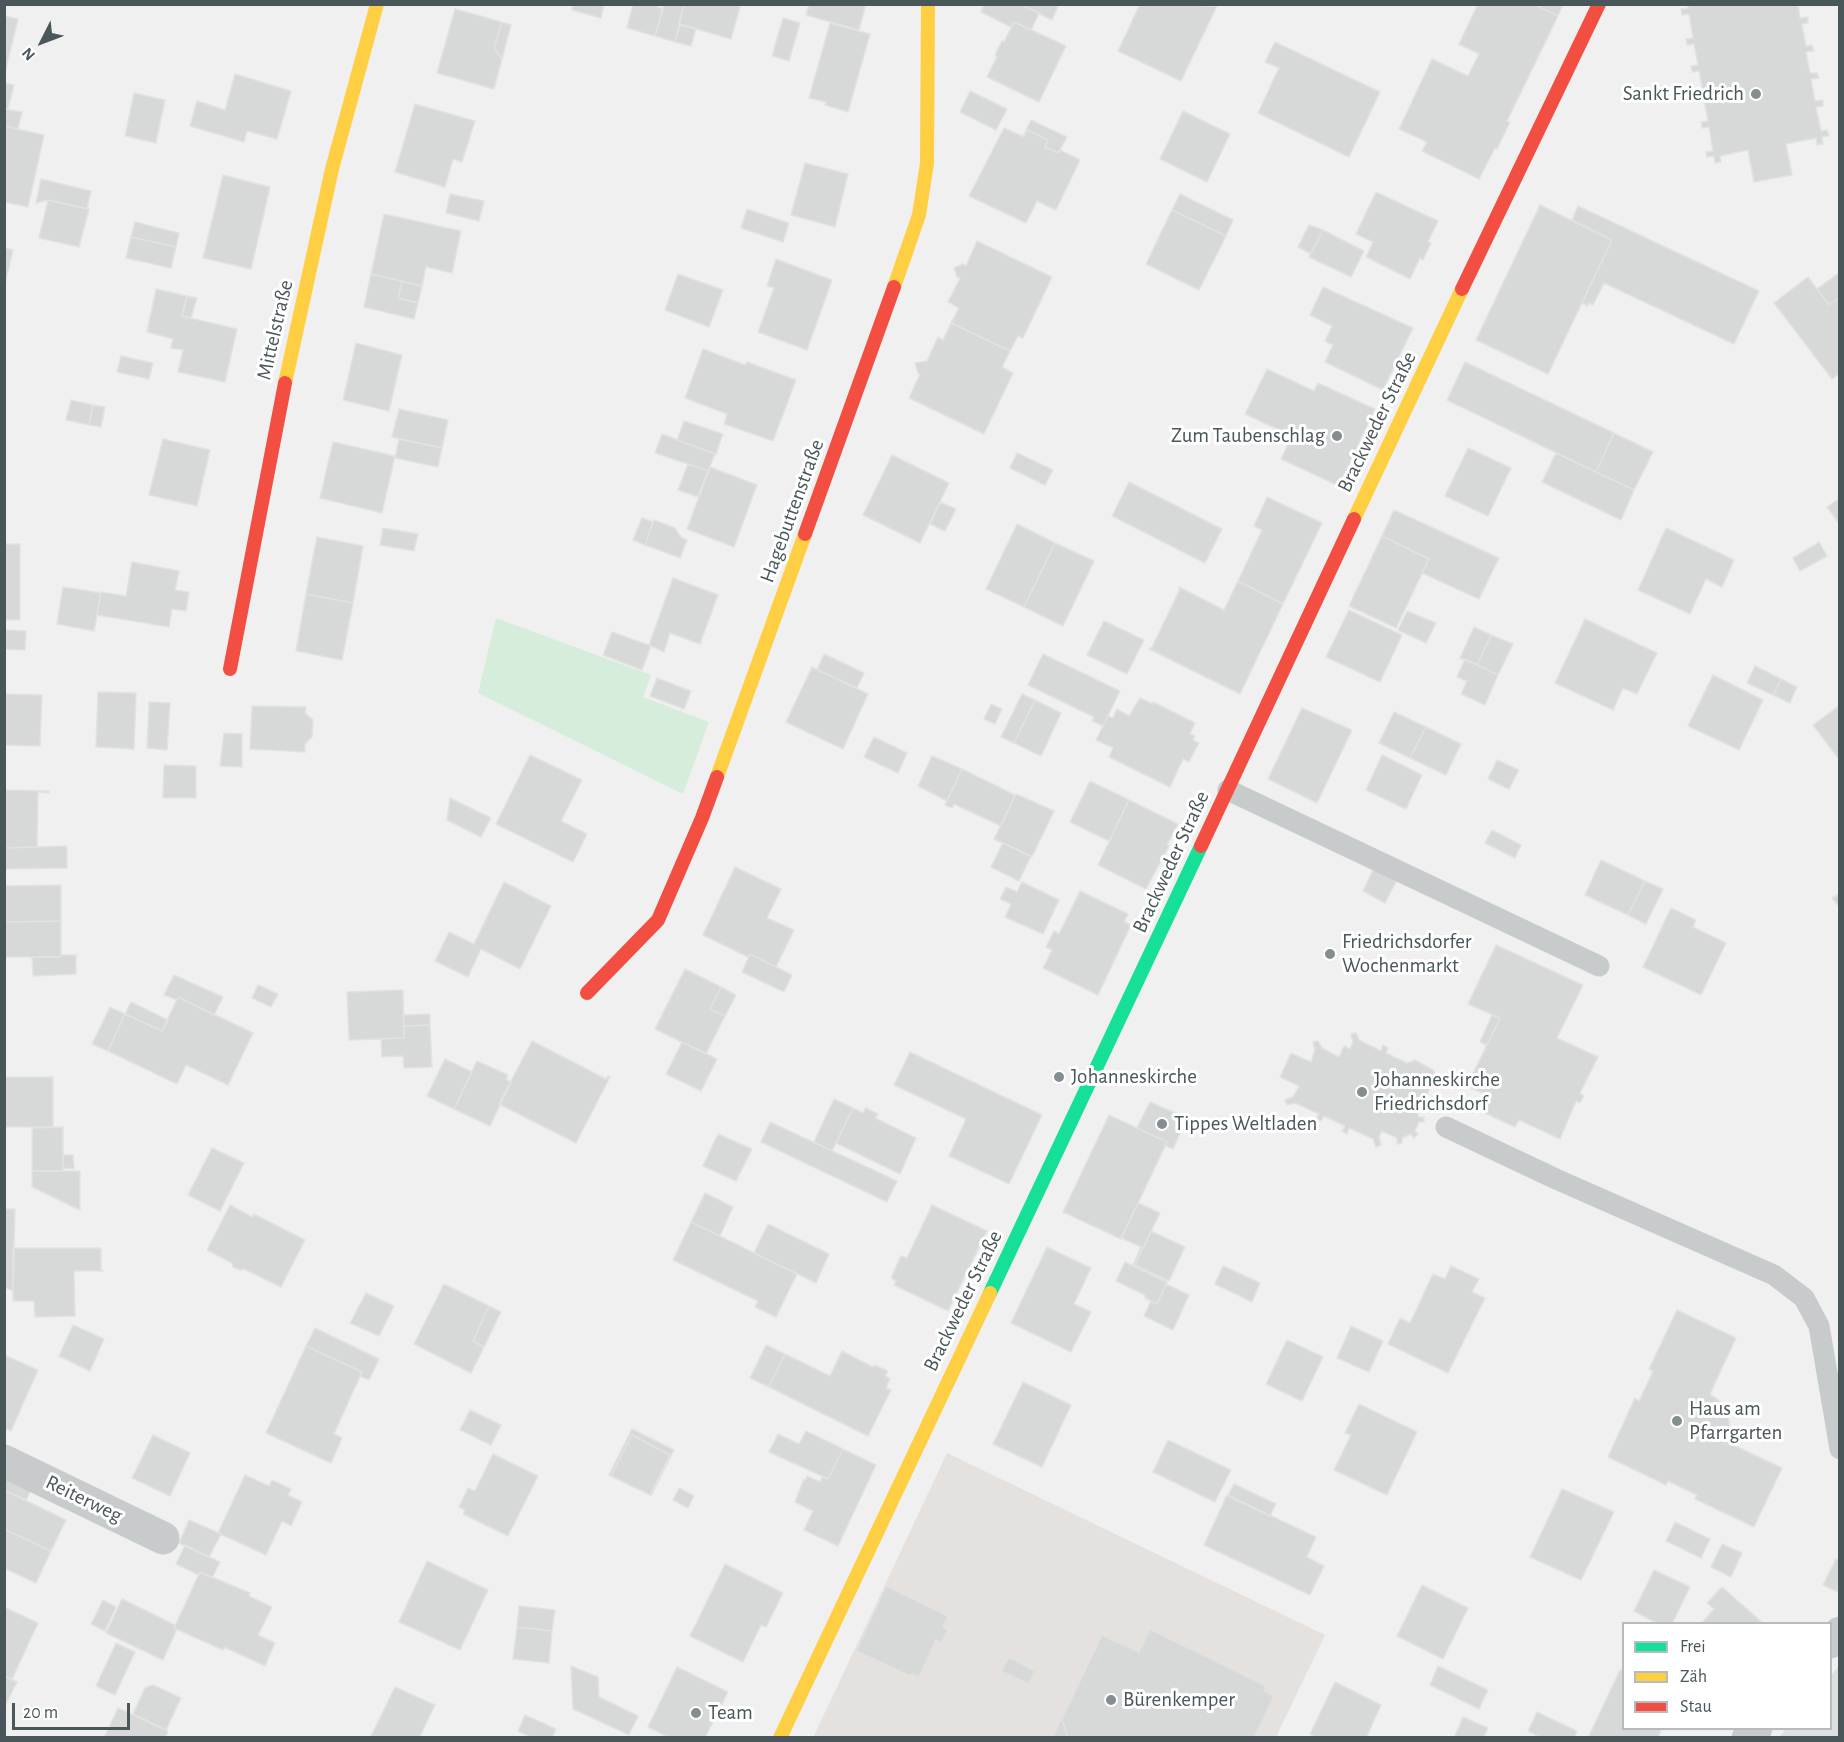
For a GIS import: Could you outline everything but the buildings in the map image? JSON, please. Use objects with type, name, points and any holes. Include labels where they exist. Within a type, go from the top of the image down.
[{"type":"main road","name":"Mittelstraße","points":[[230,669],[278,413],[349,98],[377,4]]},
{"type":"main road","name":"Hagebuttenstraße","points":[[587,993],[658,920],[702,818],[857,393],[919,215],[927,163],[928,4]]},
{"type":"main road","name":"Brackweder Straße","points":[[780,1737],[1228,790],[1403,413],[1599,4]]},
{"type":"street","name":"Reiterweg","points":[[4,1461],[164,1538]]},
{"type":"lane","points":[[1228,790],[1599,966]]},
{"type":"lane","points":[[1446,1126],[1556,1179],[1774,1275],[1804,1298],[1819,1326],[1839,1449]]},
{"type":"shaded area","points":[[947,1453],[1325,1635],[1276,1737],[813,1738]]},
{"type":"shaded area","points":[[1839,1665],[1839,1737],[1779,1737],[1785,1730],[1832,1730],[1832,1675]]},
{"type":"green space","points":[[496,618],[651,675],[643,697],[709,722],[683,794],[478,693]]},
{"type":"traffic: fast","points":[[990,1293],[1201,846]]},
{"type":"traffic: slow","points":[[285,383],[332,169],[377,4]]},
{"type":"traffic: slow","points":[[894,287],[919,215],[927,163],[928,4]]},
{"type":"traffic: slow","points":[[1354,519],[1462,289]]},
{"type":"traffic: slow","points":[[717,777],[805,534]]},
{"type":"traffic: slow","points":[[780,1738],[990,1293]]},
{"type":"traffic: jam","points":[[1462,289],[1599,4]]},
{"type":"traffic: jam","points":[[805,534],[894,287]]},
{"type":"traffic: jam","points":[[230,669],[285,383]]},
{"type":"traffic: jam","points":[[1201,846],[1354,519]]},
{"type":"traffic: jam","points":[[587,993],[658,920],[717,777]]},
{"type":"place","name":"Sankt Friedrich","points":[[1756,94]]},
{"type":"place","name":"Zum Taubenschlag","points":[[1337,436]]},
{"type":"place","name":"Friedrichsdorfer Wochenmarkt","points":[[1330,954]]},
{"type":"place","name":"Johanneskirche","points":[[1059,1077]]},
{"type":"place","name":"Johanneskirche Friedrichsdorf","points":[[1362,1092]]},
{"type":"place","name":"Tippes Weltladen","points":[[1162,1124]]},
{"type":"place","name":"Haus am Pfarrgarten","points":[[1677,1421]]},
{"type":"place","name":"Bürenkemper","points":[[1111,1700]]},
{"type":"place","name":"Team","points":[[696,1713]]}]
